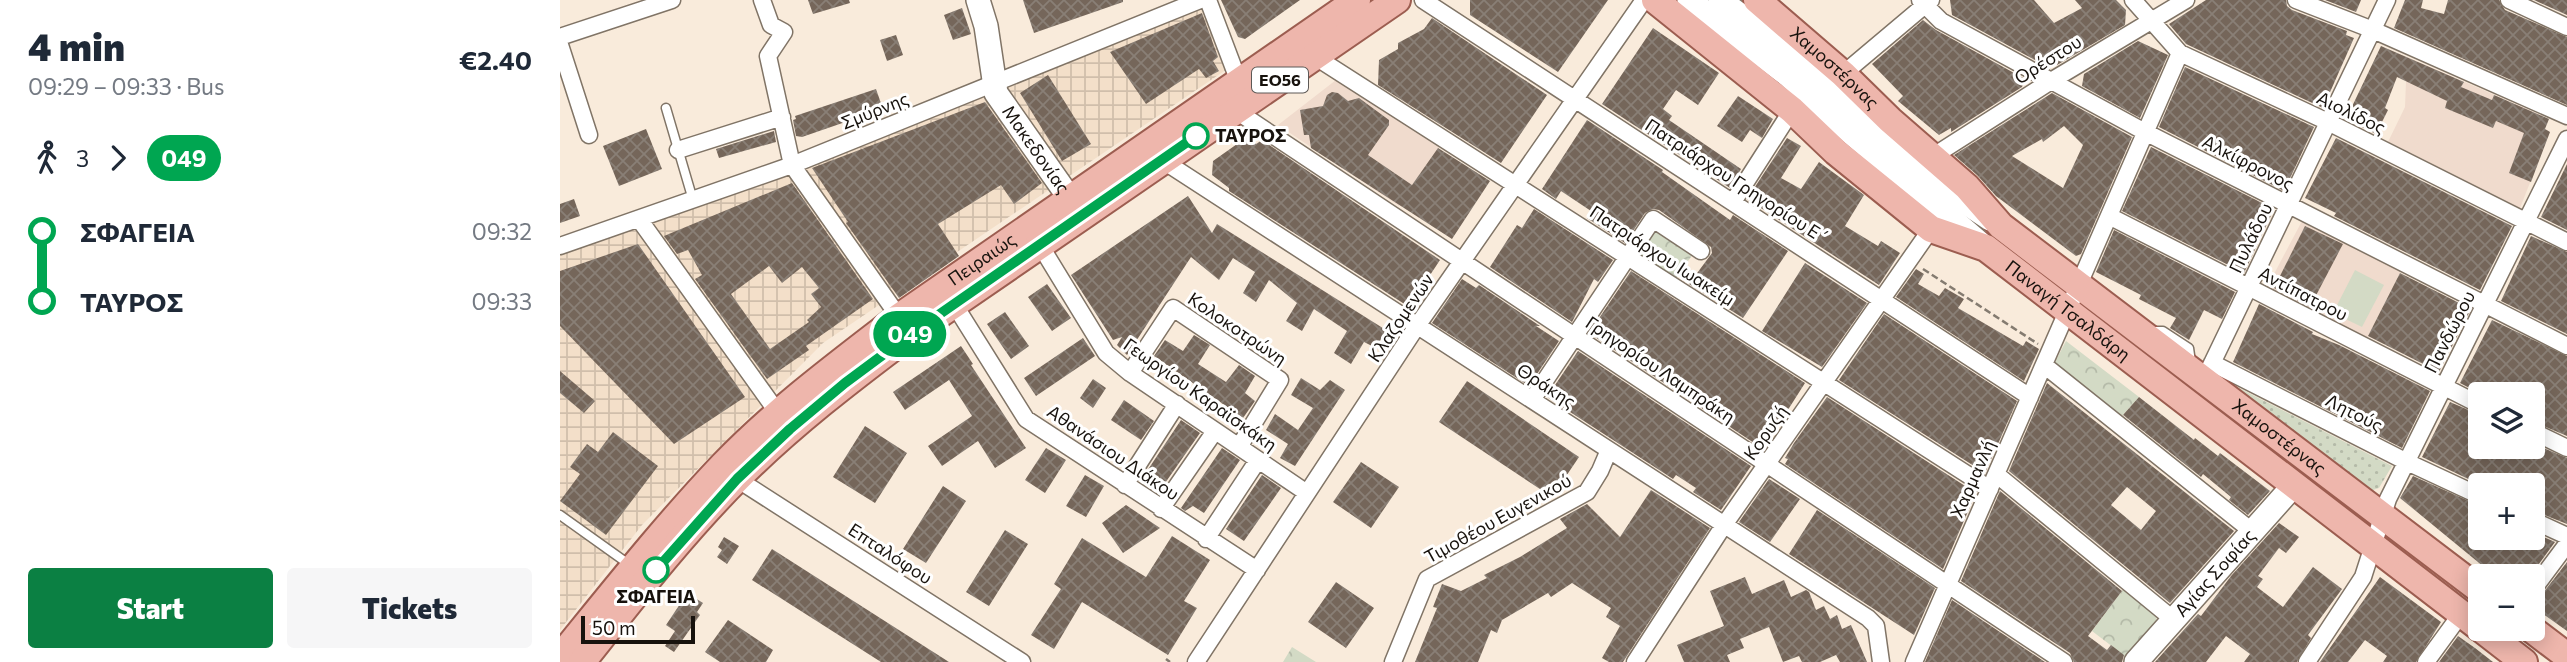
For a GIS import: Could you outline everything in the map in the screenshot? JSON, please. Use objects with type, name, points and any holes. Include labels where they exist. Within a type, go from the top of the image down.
[{"type":"main road","name":"Μακεδονίας","points":[[978,0],[989,40],[994,85],[1005,109],[1076,208]]},
{"type":"main road","name":"Πειραιώς","points":[[582,662],[655,571],[737,479],[790,429],[845,383],[1040,245],[1076,208],[1239,82],[1357,0]]},
{"type":"main road","name":"Πειραιώς","points":[[560,657],[633,566],[724,464],[778,413],[899,317],[1076,208],[1163,160],[1396,0]]},
{"type":"main road","name":"Παναγή Τσαλδάρη","points":[[1655,0],[1792,110],[1844,159],[1931,229],[1986,248],[2468,618]]},
{"type":"main road","points":[[1689,0],[1788,76],[1986,248]]},
{"type":"main road","points":[[1720,0],[1800,60],[1950,192],[2001,226]]},
{"type":"main road","name":"Χαμοστέρνας","points":[[1757,0],[1967,187],[2001,226],[2140,331],[2203,371],[2468,581]]},
{"type":"main road","name":"Αγίας Σοφίας","points":[[2136,662],[2294,485]]},
{"type":"main road","points":[[2545,639],[2567,656]]},
{"type":"main road","name":"Παναγή Τσαλδάρη","points":[[2497,641],[2524,662]]},
{"type":"street","points":[[560,37],[672,0]]},
{"type":"street","points":[[762,0],[771,25],[784,32],[768,56],[792,165],[899,317]]},
{"type":"street","name":"Σμύρνης","points":[[560,246],[792,165],[1200,0]]},
{"type":"street","points":[[1208,0],[1239,82]]},
{"type":"street","name":"Πατριάρχου Γρηγορίου Ε΄","points":[[1423,0],[2030,397]]},
{"type":"street","name":"Κλαζομενών","points":[[1196,662],[1417,326],[1644,0]]},
{"type":"street","name":"Αιολίδος","points":[[2133,0],[2180,53],[2328,122],[2567,242]]},
{"type":"street","name":"Ορέστου","points":[[1933,157],[2051,81],[2186,0]]},
{"type":"street","points":[[2297,0],[2373,30],[2567,116]]},
{"type":"street","name":"Πυλάδου","points":[[2203,371],[2248,288],[2387,0]]},
{"type":"street","points":[[2510,0],[2567,27]]},
{"type":"street","points":[[1843,74],[1925,2]]},
{"type":"street","name":"Αλκίφρονος","points":[[1925,2],[1941,21],[2145,132],[2567,346]]},
{"type":"street","points":[[560,45],[589,135]]},
{"type":"street","name":"Χαρμανλή","points":[[1914,662],[2180,53]]},
{"type":"street","name":"Πατριάρχου Ιωακείμ","points":[[1314,56],[1825,383],[1993,481],[2174,620]]},
{"type":"street","name":"Γρηγορίου Λαμπράκη","points":[[1235,110],[2064,662]]},
{"type":"street","points":[[1732,202],[1792,110]]},
{"type":"street","points":[[678,150],[782,117]]},
{"type":"street","name":"Πανδώρου","points":[[2307,662],[2363,577],[2382,515],[2567,139]]},
{"type":"street","name":"Θράκης","points":[[1163,160],[1868,618],[1876,626],[1881,662]]},
{"type":"street","name":"Αντίπατρου","points":[[2109,216],[2468,399]]},
{"type":"street","points":[[639,219],[778,413]]},
{"type":"street","points":[[1532,400],[1653,219],[1700,251]]},
{"type":"street","name":"Κορυζή","points":[[1635,662],[1724,525],[1931,229]]},
{"type":"street","name":"Γεωργίου Καραϊσκάκη","points":[[1040,245],[1106,353],[1130,373],[1307,493]]},
{"type":"street","name":"Αθανάσιου Διάκου","points":[[954,304],[1026,419],[1257,570]]},
{"type":"street","name":"Κολοκοτρώνη","points":[[1130,373],[1173,308],[1280,380],[1238,446]]},
{"type":"street","points":[[2047,358],[2253,532]]},
{"type":"street","name":"Λητούς","points":[[2203,371],[2468,490]]},
{"type":"street","points":[[1125,485],[1177,404]]},
{"type":"street","points":[[1161,509],[1215,431]]},
{"type":"street","points":[[2545,437],[2567,448]]},
{"type":"street","name":"Τιμοθέου Ευγενικού","points":[[1393,662],[1427,579],[1587,492],[1609,450]]},
{"type":"street","points":[[1206,539],[1258,460]]},
{"type":"street","name":"Επταλόφου","points":[[737,479],[1022,662]]},
{"type":"street","points":[[2545,526],[2567,536]]},
{"type":"street","points":[[2545,574],[2567,544]]},
{"type":"street","points":[[2426,662],[2468,628]]},
{"type":"lane","points":[[666,108],[693,200]]},
{"type":"lane","points":[[560,515],[633,566]]},
{"type":"path","points":[[1909,259],[2047,358]]},
{"type":"path","points":[[1166,659],[1170,662]]},
{"type":"shaded area","points":[[1213,0],[1236,63],[823,343],[642,525],[560,630],[560,237],[793,158]]},
{"type":"shaded area","points":[[2407,57],[2543,116],[2542,121],[2547,123],[2545,129],[2550,132],[2520,208],[2388,142],[2405,107]]},
{"type":"shaded area","points":[[1336,80],[1440,146],[1399,206],[1278,125]]},
{"type":"shaded area","points":[[2302,221],[2401,271],[2366,340],[2265,291]]},
{"type":"green space","points":[[1655,225],[1695,251],[1675,280],[1635,254]]},
{"type":"green space","points":[[2355,270],[2384,285],[2362,327],[2333,313]]},
{"type":"green space","points":[[2066,341],[2139,397],[2121,417],[2054,364]]},
{"type":"green space","points":[[2229,383],[2392,466],[2379,488],[2367,492]]},
{"type":"green space","points":[[2125,587],[2157,615],[2156,621],[2126,657],[2092,631]]},
{"type":"green space","points":[[1292,647],[1316,662],[1283,662]]},
{"type":"building","points":[[808,0],[849,0],[850,3],[813,14]]},
{"type":"building","points":[[1023,0],[1123,0],[1123,2],[1034,33]]},
{"type":"building","points":[[1221,0],[1300,0],[1245,39],[1238,37]]},
{"type":"building","points":[[1470,0],[1608,0],[1558,72],[1470,15]]},
{"type":"building","points":[[1950,0],[2034,0],[2054,23],[2082,8],[2075,0],[2116,0],[2126,10],[2125,25],[2057,65],[2046,66],[1952,15]]},
{"type":"building","points":[[2206,0],[2286,0],[2287,6],[2292,10],[2347,31],[2346,35],[2354,38],[2323,108],[2186,44],[2169,24]]},
{"type":"building","points":[[2325,0],[2361,0],[2356,12]]},
{"type":"building","points":[[2405,0],[2423,0],[2421,8],[2444,14],[2448,0],[2499,0],[2505,10],[2567,37],[2567,105],[2394,28]]},
{"type":"building","points":[[2534,0],[2567,0],[2567,15]]},
{"type":"building","points":[[962,8],[971,34],[953,40],[944,15]]},
{"type":"building","points":[[1202,13],[1218,57],[1213,61],[1219,71],[1206,78],[1199,69],[1146,104],[1110,52]]},
{"type":"building","points":[[1432,18],[1547,95],[1501,163],[1378,85],[1379,60],[1398,49],[1398,43],[1424,29]]},
{"type":"building","points":[[1923,20],[1936,30],[2025,79],[2022,87],[1951,132],[1951,128],[1939,135],[1898,101],[1903,96],[1872,64]]},
{"type":"building","points":[[1653,28],[1719,73],[1698,105],[1676,90],[1663,109],[1672,116],[1669,120],[1741,169],[1730,188],[1602,104]]},
{"type":"building","points":[[896,35],[903,55],[887,61],[880,40]]},
{"type":"building","points":[[2138,41],[2168,55],[2140,118],[2082,86],[2084,74]]},
{"type":"building","points":[[2381,46],[2464,82],[2461,87],[2492,100],[2494,95],[2549,119],[2545,129],[2550,132],[2531,182],[2509,173],[2524,133],[2496,121],[2493,128],[2445,108],[2447,101],[2397,77],[2385,108],[2388,110],[2376,134],[2346,119]]},
{"type":"building","points":[[2185,67],[2314,127],[2284,191],[2159,127]]},
{"type":"building","points":[[1048,75],[1091,144],[1062,161],[1020,93]]},
{"type":"building","points":[[876,89],[883,109],[802,137],[796,136],[793,120],[796,119],[795,116]]},
{"type":"building","points":[[1332,92],[1348,101],[1359,98],[1389,120],[1389,125],[1368,155],[1412,185],[1438,148],[1490,181],[1452,239],[1311,148],[1309,135],[1304,135],[1300,110],[1323,106],[1327,95]]},
{"type":"building","points":[[2052,93],[2132,137],[2081,254],[2076,256],[1996,196],[1954,155]],"holes":[[[2064,126],[2083,145],[2063,188],[2012,156],[2042,139],[2043,142]]]},
{"type":"building","points":[[1738,96],[1773,119],[1762,138],[1750,130],[1742,142],[1717,126]]},
{"type":"building","points":[[985,102],[1042,183],[1014,204],[1001,185],[938,224],[959,256],[899,298],[846,223],[848,222],[812,168]]},
{"type":"building","points":[[1587,120],[1663,170],[1662,172],[1730,220],[1733,215],[1788,251],[1743,318],[1689,284],[1712,253],[1711,247],[1659,210],[1653,209],[1645,213],[1625,243],[1587,218],[1591,211],[1561,191],[1556,199],[1542,189]]},
{"type":"building","points":[[646,129],[662,169],[619,186],[603,146]]},
{"type":"building","points":[[774,131],[776,142],[719,158],[716,149]]},
{"type":"building","points":[[1247,137],[1256,144],[1262,140],[1440,260],[1409,307],[1229,191],[1229,188],[1212,175],[1213,161]]},
{"type":"building","points":[[1787,138],[1801,146],[1781,178],[1801,189],[1819,162],[1864,195],[1845,226],[1878,246],[1881,241],[1900,253],[1879,285],[1747,199]]},
{"type":"building","points":[[2336,138],[2512,226],[2480,290],[2334,216],[2336,213],[2305,198]]},
{"type":"building","points":[[2151,147],[2274,209],[2244,273],[2122,211]]},
{"type":"building","points":[[2567,164],[2567,230],[2541,217]]},
{"type":"building","points":[[792,183],[873,299],[806,346],[809,350],[767,379],[695,279],[702,275],[688,250],[677,254],[664,236]],"holes":[[[769,266],[782,283],[802,267],[819,288],[811,294],[821,307],[807,320],[809,322],[770,349],[731,294]]]},
{"type":"building","points":[[1188,196],[1212,233],[1217,224],[1386,330],[1376,348],[1364,342],[1351,364],[1334,353],[1347,331],[1314,309],[1302,331],[1286,321],[1297,303],[1269,280],[1256,302],[1243,293],[1255,272],[1233,258],[1219,280],[1191,257],[1127,355],[1117,345],[1122,337],[1113,340],[1071,275]]},
{"type":"building","points":[[574,199],[580,216],[560,223],[560,204]]},
{"type":"building","points":[[1534,209],[1613,260],[1598,282],[1594,279],[1572,322],[1490,267],[1517,225],[1522,228]]},
{"type":"building","points":[[2305,226],[2343,244],[2310,307],[2274,288]]},
{"type":"building","points":[[2114,230],[2235,292],[2222,319],[2204,310],[2189,340],[2170,328],[2176,318],[2139,299],[2141,295],[2096,272]]},
{"type":"building","points":[[2531,236],[2567,252],[2567,334],[2501,301]]},
{"type":"building","points":[[638,244],[745,397],[674,444],[560,326],[560,271]]},
{"type":"building","points":[[1805,263],[1867,303],[1822,367],[1762,331]]},
{"type":"building","points":[[1916,269],[1924,274],[1918,284],[1939,296],[1945,288],[1964,299],[1958,308],[2023,346],[2026,341],[2039,349],[2024,381],[1896,297]]},
{"type":"building","points":[[1631,271],[1805,383],[1763,449],[1589,333]]},
{"type":"building","points":[[2400,273],[2471,309],[2439,372],[2368,336]]},
{"type":"building","points":[[1462,279],[1476,288],[1479,285],[1559,341],[1529,386],[1432,323]]},
{"type":"building","points":[[1047,284],[1071,318],[1052,331],[1028,297]]},
{"type":"building","points":[[2259,304],[2313,332],[2312,334],[2430,391],[2402,448],[2233,362]]},
{"type":"building","points":[[1005,312],[1029,346],[1011,359],[987,324]]},
{"type":"building","points":[[1884,314],[2017,401],[1985,473],[1839,380]]},
{"type":"building","points":[[2492,320],[2567,356],[2567,436],[2545,427],[2545,382],[2468,382],[2468,387],[2460,383]]},
{"type":"building","points":[[1194,335],[1210,345],[1198,364],[1226,382],[1239,365],[1255,376],[1245,393],[1255,401],[1243,418],[1154,356],[1165,340],[1183,351]]},
{"type":"building","points":[[1083,338],[1095,356],[1036,396],[1024,378]]},
{"type":"building","points":[[961,346],[1026,448],[995,468],[978,441],[942,466],[928,446],[972,416],[949,380],[905,410],[893,392]]},
{"type":"building","points":[[1578,351],[1751,466],[1721,510],[1693,492],[1696,488],[1676,475],[1673,479],[1547,397]]},
{"type":"building","points":[[560,371],[595,401],[584,413],[560,393]]},
{"type":"building","points":[[1301,378],[1320,390],[1330,380],[1345,390],[1295,466],[1280,458],[1288,444],[1266,430],[1275,414],[1298,430],[1313,408],[1291,395]]},
{"type":"building","points":[[1093,379],[1106,388],[1093,408],[1080,398]]},
{"type":"building","points":[[1467,381],[1579,457],[1552,497],[1439,422]]},
{"type":"building","points":[[2047,383],[2234,531],[2170,603],[2009,471]],"holes":[[[2127,487],[2156,511],[2141,530],[2111,505]]]},
{"type":"building","points":[[1827,397],[1976,493],[1943,569],[1785,464],[1788,459],[1785,458],[1794,443]]},
{"type":"building","points":[[2139,397],[2194,440],[2195,438],[2218,456],[2220,453],[2270,491],[2248,515],[2203,474],[2201,477],[2123,415]]},
{"type":"building","points":[[1124,400],[1154,421],[1141,440],[1111,420]]},
{"type":"building","points":[[2450,402],[2468,410],[2468,459],[2545,459],[2545,449],[2567,458],[2567,524],[2545,515],[2545,473],[2468,473],[2468,479],[2422,457]]},
{"type":"building","points":[[1181,420],[1200,433],[1163,486],[1145,474]]},
{"type":"building","points":[[865,426],[907,453],[875,503],[833,477]]},
{"type":"building","points":[[613,432],[658,466],[606,535],[560,501],[580,474],[570,467],[587,444],[598,452]]},
{"type":"building","points":[[1046,448],[1066,460],[1045,493],[1025,480]]},
{"type":"building","points":[[1222,448],[1240,460],[1204,513],[1193,506],[1185,511],[1181,508]]},
{"type":"building","points":[[1361,462],[1399,487],[1371,528],[1333,502]]},
{"type":"building","points":[[1085,475],[1104,486],[1086,517],[1066,506]]},
{"type":"building","points":[[1262,475],[1281,488],[1244,541],[1226,529]]},
{"type":"building","points":[[2413,476],[2468,501],[2468,550],[2545,550],[2545,538],[2555,542],[2539,564],[2480,564],[2400,498]]},
{"type":"building","points":[[1769,479],[1800,499],[1770,542],[1739,522]]},
{"type":"building","points":[[943,486],[966,501],[926,563],[903,549]]},
{"type":"building","points":[[1651,490],[1710,528],[1623,662],[1609,662],[1602,658],[1620,626],[1606,617],[1611,608],[1572,583],[1551,597],[1548,593],[1502,620],[1497,633],[1491,630],[1478,662],[1415,662],[1437,608],[1433,607],[1442,584],[1461,591],[1487,578],[1484,575],[1567,528],[1560,519],[1587,504],[1620,537]]},
{"type":"building","points":[[2000,491],[2122,591],[2088,636],[2107,650],[2111,645],[2124,655],[2122,662],[2074,662],[2070,653],[1961,581]]},
{"type":"building","points":[[1126,505],[1160,528],[1123,553],[1102,523]]},
{"type":"building","points":[[1817,510],[1935,588],[1914,635],[1789,554]]},
{"type":"building","points":[[2279,523],[2299,537],[2286,553],[2279,548],[2258,576],[2263,579],[2257,587],[2283,607],[2313,567],[2342,589],[2308,635],[2311,638],[2297,662],[2244,662],[2250,654],[2226,636],[2206,662],[2155,662],[2198,614],[2201,616],[2231,576]]},
{"type":"building","points":[[1005,530],[1028,544],[989,606],[966,592]]},
{"type":"building","points":[[1172,536],[1210,560],[1184,601],[1197,608],[1168,655],[1082,602],[1054,649],[1031,635],[1061,589],[1054,584],[1082,538],[1146,577]]},
{"type":"building","points":[[724,537],[739,546],[727,564],[717,557],[722,550],[718,547]]},
{"type":"building","points":[[772,549],[949,662],[881,662],[752,580]]},
{"type":"building","points":[[2567,562],[2567,631],[2545,615],[2545,591]]},
{"type":"building","points":[[1745,577],[1752,594],[1784,580],[1791,597],[1806,590],[1809,592],[1816,610],[1824,606],[1830,619],[1837,615],[1842,629],[1851,625],[1867,662],[1840,662],[1836,655],[1820,662],[1802,662],[1799,656],[1783,662],[1769,627],[1740,639],[1744,648],[1727,655],[1730,662],[1684,662],[1677,645],[1724,626],[1710,591]]},
{"type":"building","points":[[2380,577],[2441,622],[2416,662],[2383,662],[2387,656],[2365,640],[2348,662],[2320,662]]},
{"type":"building","points":[[1336,582],[1374,608],[1346,648],[1308,622]]},
{"type":"building","points":[[692,596],[703,603],[697,612],[700,615],[674,652],[665,646],[675,631],[666,625],[682,601],[687,604]]},
{"type":"building","points":[[1952,600],[2045,662],[1925,662]]},
{"type":"building","points":[[728,620],[773,650],[766,662],[720,662],[705,652]]},
{"type":"building","points":[[2458,636],[2475,648],[2493,662],[2439,662]]},
{"type":"bus line","name":"049","points":[[656,570],[737,479],[790,429],[845,383],[1196,136]]},
{"type":"place","name":"ΤΑΥΡΟΣ","points":[[1196,136]]},
{"type":"place","name":"ΣΦΑΓΕΙΑ","points":[[656,570]]}]
